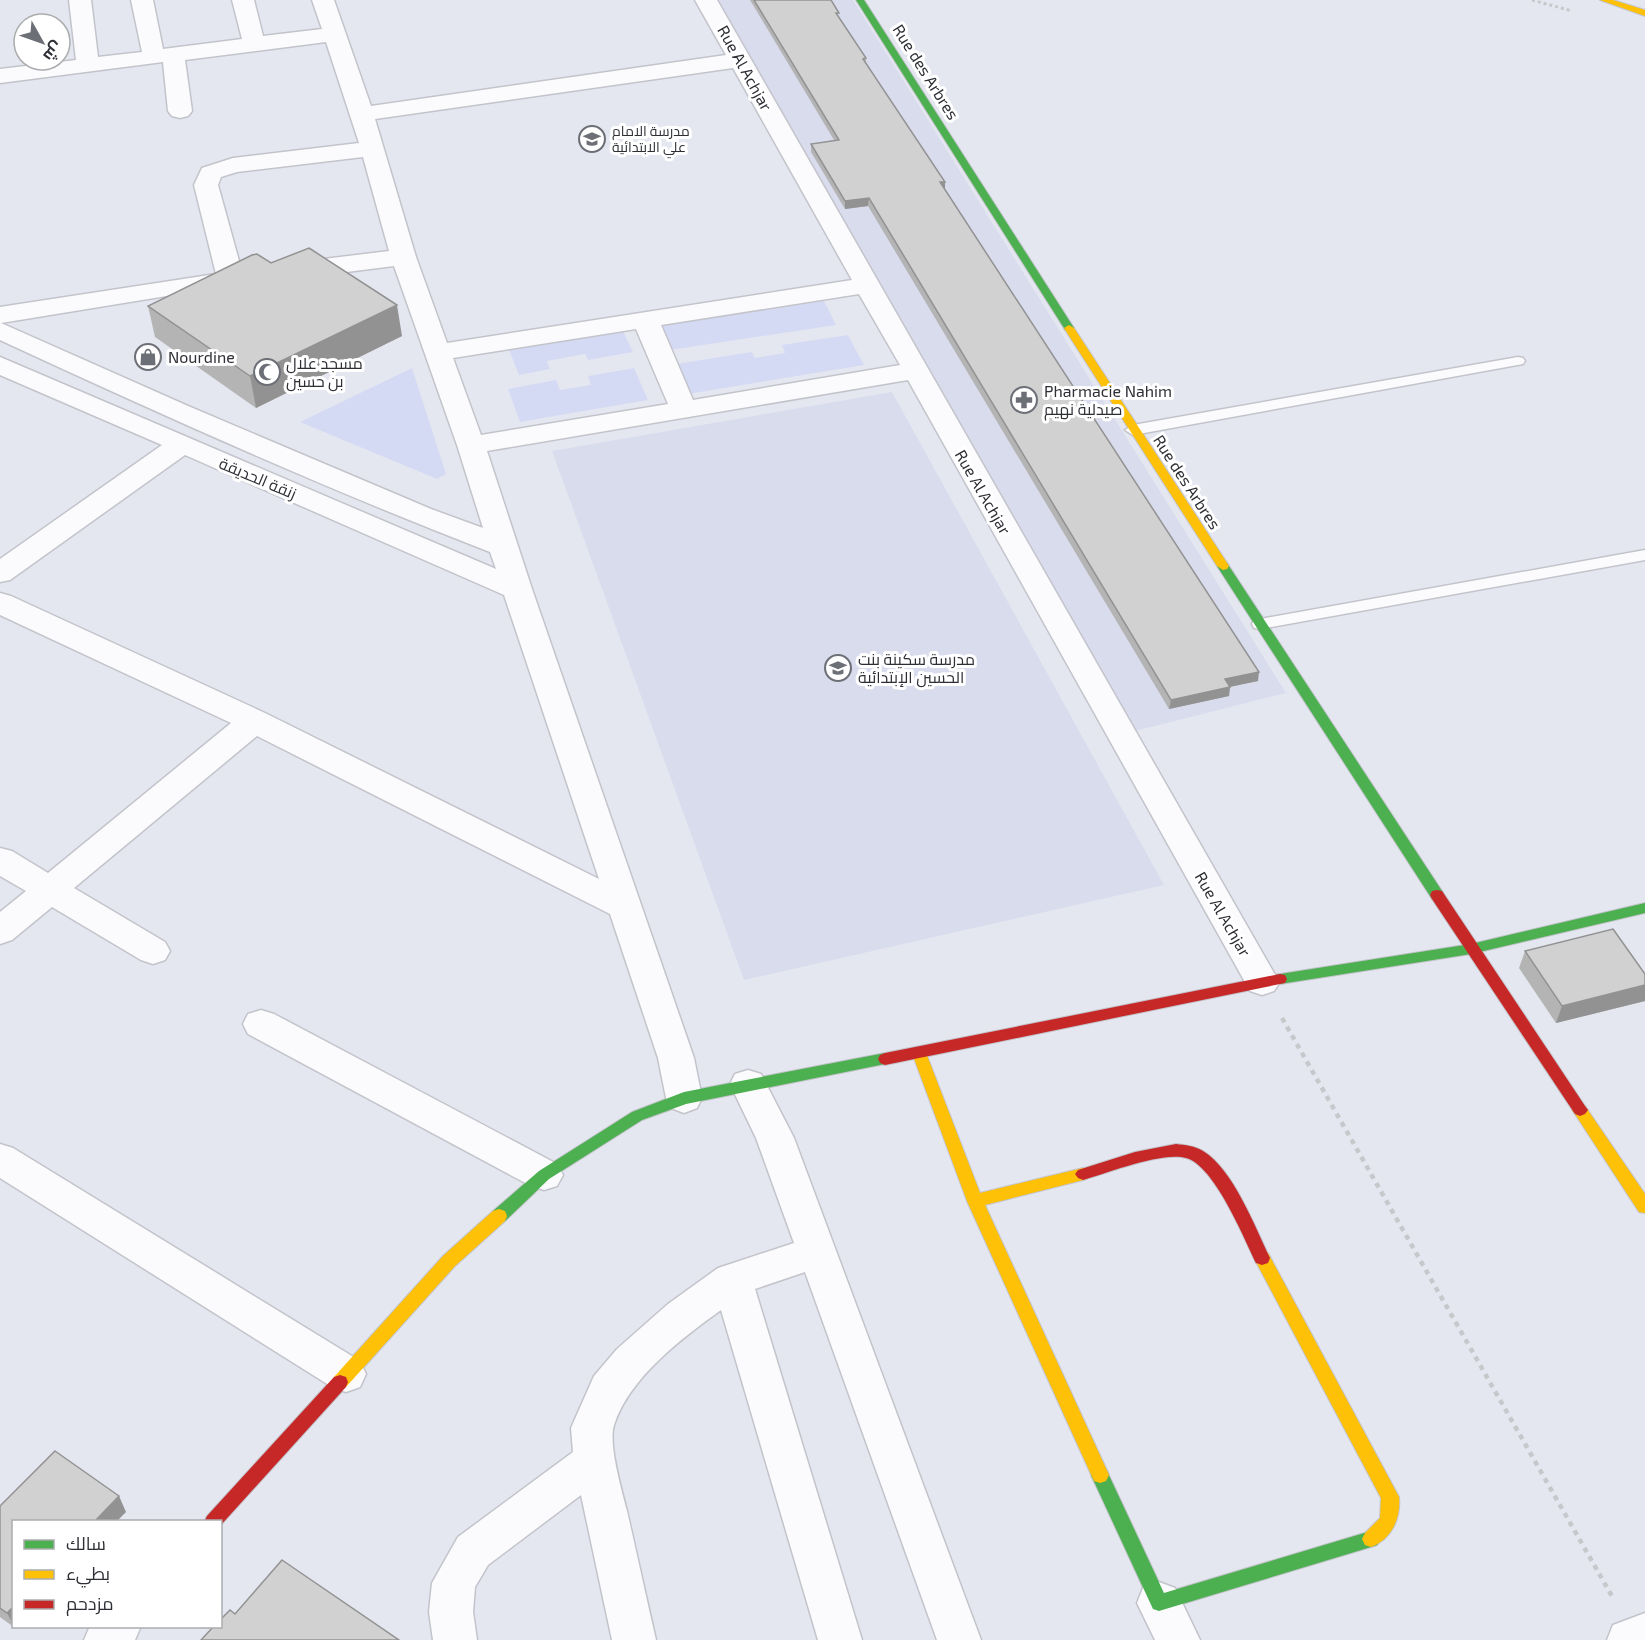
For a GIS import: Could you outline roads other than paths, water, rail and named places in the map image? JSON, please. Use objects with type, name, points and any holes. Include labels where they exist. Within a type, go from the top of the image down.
[{"type":"street","points":[[80,0],[88,65]]},
{"type":"street","points":[[142,0],[180,111]]},
{"type":"street","points":[[243,0],[254,44]]},
{"type":"street","points":[[322,0],[362,114],[403,257],[471,445],[517,589],[676,1058],[684,1098]]},
{"type":"street","name":"Rue Al Achjar","points":[[706,0],[1262,982]]},
{"type":"street","name":"Rue des Arbres","points":[[860,0],[1133,430],[1471,949],[1645,1207]]},
{"type":"street","points":[[1604,0],[1645,13]]},
{"type":"street","points":[[0,76],[335,34]]},
{"type":"street","points":[[362,114],[740,60]]},
{"type":"street","points":[[249,277],[206,185],[210,173],[233,165],[371,148]]},
{"type":"street","points":[[0,315],[249,277],[403,257]]},
{"type":"street","points":[[437,353],[866,285]]},
{"type":"street","points":[[645,319],[684,409]]},
{"type":"street","name":"زنقة الحديقة","points":[[0,330],[178,412],[421,515],[503,546]]},
{"type":"street","name":"زنقة الحديقة","points":[[0,365],[517,589]]},
{"type":"street","points":[[471,445],[914,370]]},
{"type":"street","points":[[0,573],[182,445]]},
{"type":"street","points":[[0,603],[254,721],[626,907]]},
{"type":"street","points":[[0,932],[254,721]]},
{"type":"street","points":[[0,860],[153,951]]},
{"type":"street","points":[[214,1520],[449,1261],[544,1175],[636,1116],[684,1098],[748,1084],[919,1053],[1262,982],[1471,949],[1645,908]]},
{"type":"street","points":[[261,1024],[544,1175]]},
{"type":"street","points":[[919,1053],[975,1202],[1169,1621],[1371,1539],[1379,1535],[1391,1520],[1390,1497],[1217,1174],[1198,1155],[1186,1149],[1171,1151],[975,1202]]},
{"type":"street","points":[[748,1084],[775,1138],[959,1640]]},
{"type":"street","points":[[0,1159],[346,1374]]},
{"type":"street","points":[[634,1640],[594,1460],[592,1428],[609,1389],[631,1362],[682,1316],[732,1281],[818,1252]]},
{"type":"street","points":[[732,1281],[840,1640]]},
{"type":"street","points":[[454,1640],[451,1612],[454,1583],[472,1551],[594,1460]]},
{"type":"street","points":[[106,1640],[116,1628]]},
{"type":"lane","points":[[1133,430],[1518,361]]},
{"type":"lane","points":[[1260,624],[1645,555]]},
{"type":"place","name":"مدرسة الامام علي الابتدائية","points":[[592,139]]},
{"type":"place","name":"Nourdine","points":[[148,357]]},
{"type":"place","name":"مسجد علال بن حسين","points":[[267,372]]},
{"type":"place","name":"Pharmacie Nahim صيدلية نهيم","points":[[1024,400]]},
{"type":"place","name":"مدرسة سكينة بنت الحسين الإبتدائية","points":[[838,668]]}]
